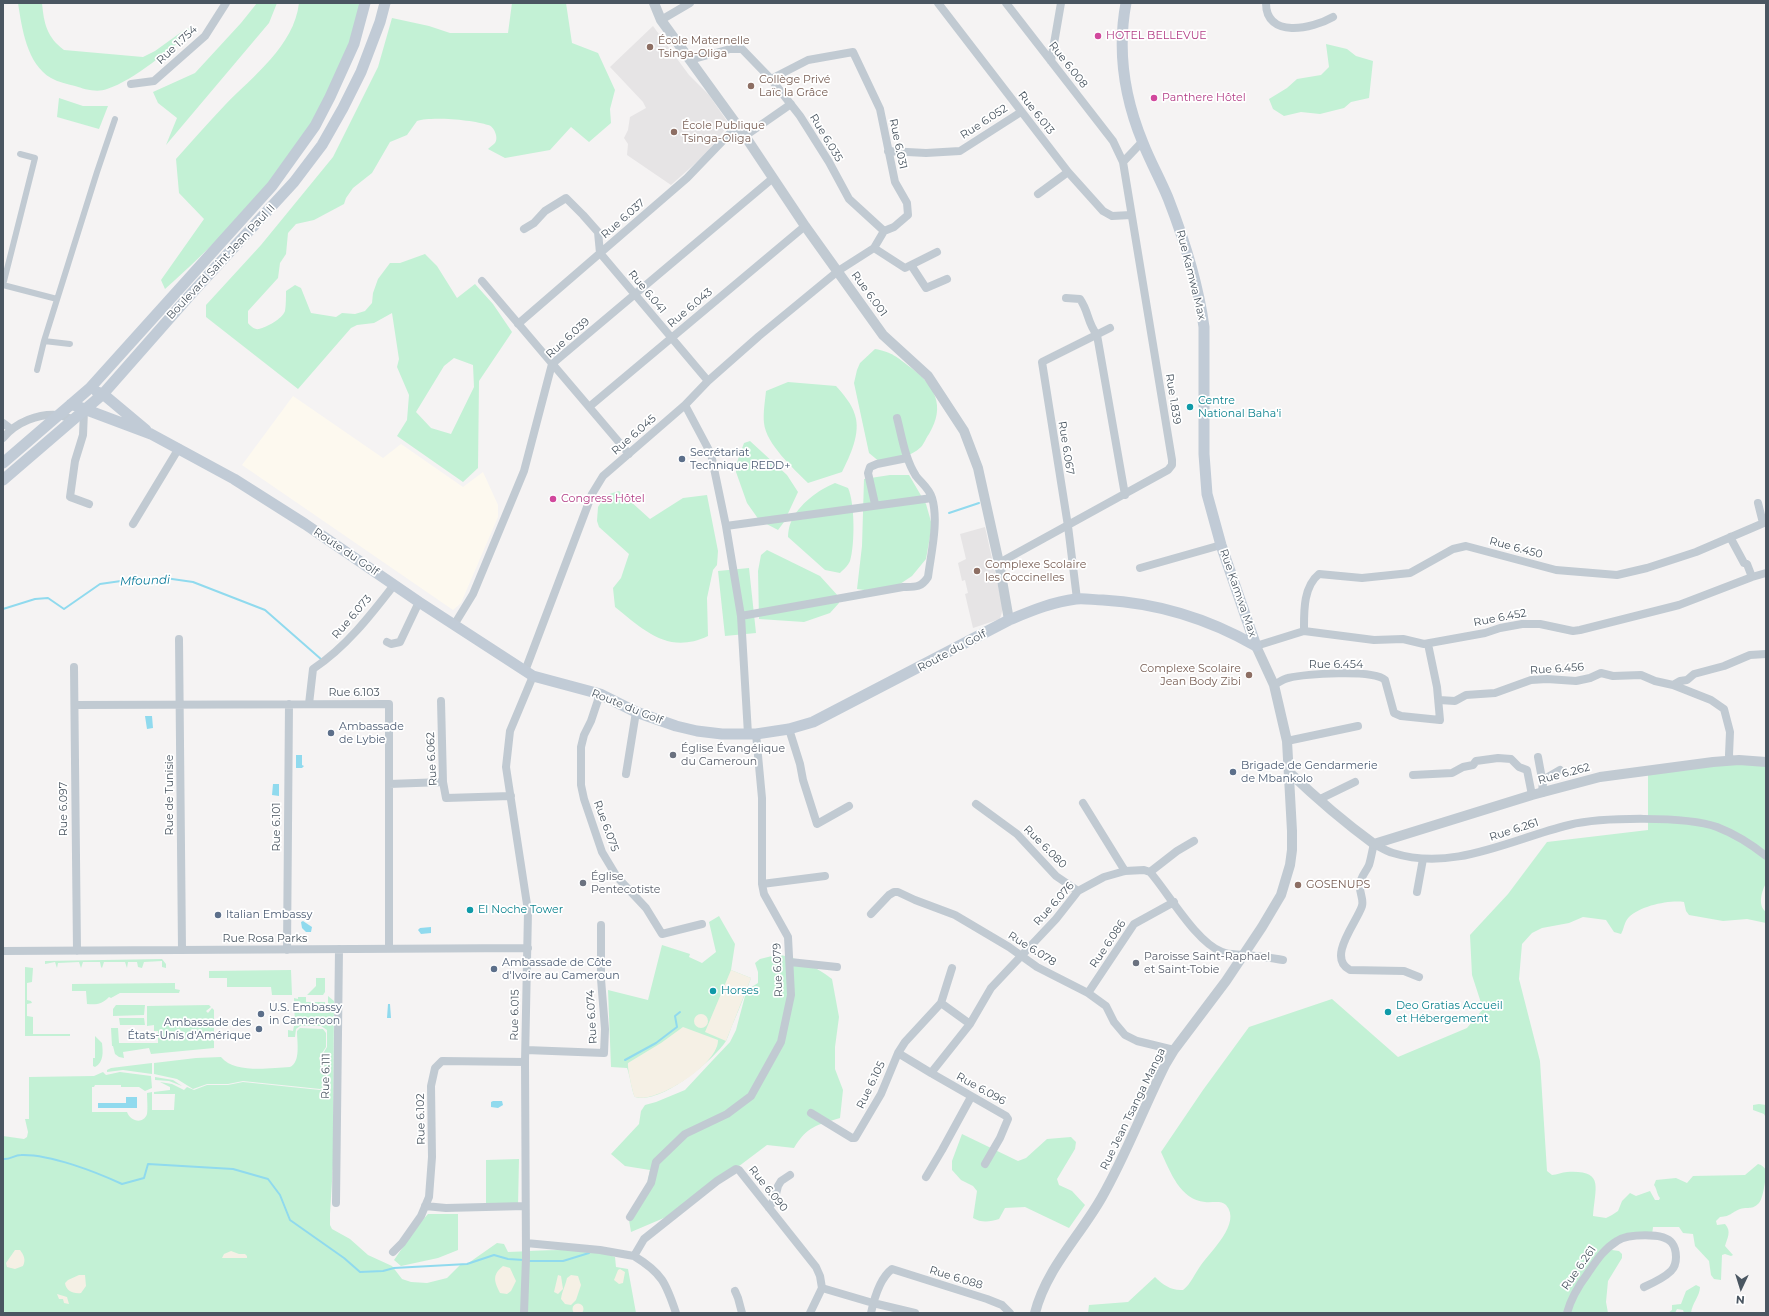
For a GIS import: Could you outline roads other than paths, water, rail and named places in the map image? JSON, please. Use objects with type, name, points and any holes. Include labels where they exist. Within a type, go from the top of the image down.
[{"type":"main road","name":"Boulevard Saint Jean Paul II","points":[[3,463],[90,388],[252,210],[272,186],[315,126],[343,71],[354,44],[365,3]]},
{"type":"main road","name":"Boulevard Saint Jean Paul II","points":[[3,480],[103,394],[191,294],[294,182],[322,145],[361,72],[380,22],[385,3]]},
{"type":"main road","name":"Rue Kamwa Max","points":[[1126,3],[1122,29],[1122,66],[1129,106],[1142,142],[1168,197],[1184,242],[1202,312],[1204,326],[1205,477],[1207,494],[1221,545],[1256,646]]},
{"type":"main road","name":"Route du Golf","points":[[90,388],[103,394],[151,434]]},
{"type":"main road","name":"Route du Golf","points":[[71,404],[151,434],[234,479],[299,520],[419,602],[529,674],[600,694],[636,712],[676,726],[697,731],[722,734],[752,734],[806,725],[831,714],[1009,620],[1041,607],[1077,599],[1116,601],[1180,613],[1235,634],[1256,646]]},
{"type":"street","name":"Rue 1.754","points":[[131,84],[154,81],[205,36],[226,3]]},
{"type":"street","name":"Rue 6.001","points":[[654,3],[662,20],[745,136],[805,226],[884,335],[928,376],[964,431],[978,468],[999,563],[1009,620]]},
{"type":"street","points":[[662,20],[690,3]]},
{"type":"street","points":[[940,6],[949,3]]},
{"type":"street","name":"Rue 6.008","points":[[1006,3],[1113,141]]},
{"type":"street","points":[[1051,61],[1061,3]]},
{"type":"street","points":[[1266,3],[1267,15],[1271,20],[1276,25],[1288,28],[1321,23],[1332,17]]},
{"type":"street","name":"Rue 6.013","points":[[940,6],[1068,172],[1103,211],[1112,216],[1131,215]]},
{"type":"street","name":"Rue 6.035","points":[[690,60],[730,49],[742,49],[771,79],[791,104],[829,162],[849,199],[884,231]]},
{"type":"street","name":"Rue 6.031","points":[[771,79],[808,60],[852,52],[880,110],[895,182],[907,203],[908,215],[894,227],[884,231]]},
{"type":"street","points":[[745,136],[791,104]]},
{"type":"street","name":"Rue 6.052","points":[[888,151],[926,153],[960,151],[1021,112]]},
{"type":"street","points":[[37,370],[44,341],[115,119]]},
{"type":"street","name":"Rue 6.037","points":[[518,324],[687,178],[737,126]]},
{"type":"street","name":"Rue 1.839","points":[[999,563],[1125,495],[1168,470],[1172,465],[1122,162],[1113,141]]},
{"type":"street","points":[[1122,162],[1142,142]]},
{"type":"street","points":[[20,154],[35,158],[3,285],[58,299]]},
{"type":"street","points":[[1038,194],[1068,172]]},
{"type":"street","name":"Rue 6.039","points":[[454,625],[473,594],[524,471],[552,364],[774,178]]},
{"type":"street","points":[[524,229],[534,224],[545,211],[566,198],[583,214],[598,232],[600,253]]},
{"type":"street","name":"Rue 6.043","points":[[589,407],[805,226]]},
{"type":"street","points":[[838,271],[874,248],[884,231]]},
{"type":"street","points":[[874,248],[904,268],[936,252]]},
{"type":"street","name":"Rue 6.041","points":[[600,253],[708,381]]},
{"type":"street","points":[[912,265],[926,288],[946,279]]},
{"type":"street","name":"Rue 6.045","points":[[529,674],[592,494],[603,476],[685,405],[708,381],[759,336],[838,271]]},
{"type":"street","points":[[482,281],[629,454]]},
{"type":"street","points":[[1066,298],[1080,299],[1086,308],[1089,325],[1097,335],[1125,495]]},
{"type":"street","name":"Rue 6.067","points":[[1077,599],[1068,526],[1042,362],[1110,328]]},
{"type":"street","points":[[44,341],[70,344]]},
{"type":"street","points":[[685,405],[711,454],[726,526],[741,616],[752,734]]},
{"type":"street","points":[[84,410],[83,434],[75,461],[70,497],[90,504]]},
{"type":"street","points":[[3,438],[11,429],[33,418],[60,415],[74,420]]},
{"type":"street","points":[[741,616],[903,587],[916,588],[924,585],[928,577],[935,520],[932,498],[926,487],[916,476],[907,458],[897,418]]},
{"type":"street","points":[[3,423],[11,429]]},
{"type":"street","points":[[133,524],[179,448]]},
{"type":"street","points":[[875,504],[868,473],[870,467],[877,464],[907,458]]},
{"type":"street","points":[[726,526],[875,504],[932,498]]},
{"type":"street","points":[[1758,503],[1764,522]]},
{"type":"street","name":"Rue 6.450","points":[[1304,630],[1307,593],[1316,576],[1322,573],[1362,578],[1410,573],[1453,549],[1466,546],[1556,570],[1617,575],[1647,568],[1696,552],[1764,522]]},
{"type":"street","points":[[1730,537],[1744,563],[1747,564],[1752,577]]},
{"type":"street","points":[[1140,568],[1221,545]]},
{"type":"street","name":"Rue 6.452","points":[[1256,646],[1304,630],[1374,640],[1403,639],[1428,644],[1522,624],[1540,624],[1580,630],[1679,606],[1752,577],[1766,573]]},
{"type":"street","name":"Rue 6.073","points":[[309,704],[313,669],[328,659],[349,641],[394,585]]},
{"type":"street","points":[[387,642],[395,644],[402,639],[419,602]]},
{"type":"street","name":"Rue de Tunisie","points":[[180,639],[182,950]]},
{"type":"street","name":"Rue 6.454","points":[[1274,686],[1286,678],[1310,675],[1348,673],[1376,676],[1385,680],[1394,713],[1401,716],[1440,720],[1439,700],[1428,644]]},
{"type":"street","name":"Rue Jean Tsanga Manga","points":[[1035,1313],[1043,1289],[1068,1247],[1094,1210],[1118,1168],[1155,1084],[1174,1050],[1226,981],[1281,895],[1286,881],[1292,850],[1287,741],[1274,686],[1256,646]]},
{"type":"street","points":[[1673,684],[1687,680],[1694,674],[1724,666],[1750,655],[1766,654]]},
{"type":"street","name":"Rue 6.097","points":[[74,667],[76,951]]},
{"type":"street","name":"Rue 6.456","points":[[1439,700],[1455,701],[1466,695],[1495,693],[1531,680],[1547,679],[1576,681],[1590,678],[1601,673],[1613,676],[1641,676],[1655,681],[1673,684],[1712,700],[1724,709],[1730,732],[1729,755],[1731,761]]},
{"type":"street","name":"Rue 6.015","points":[[524,1313],[526,1272],[525,1062],[528,911],[506,767],[510,731],[529,674]]},
{"type":"street","name":"Rue 6.075","points":[[600,694],[591,721],[584,735],[581,747],[581,785],[602,852],[617,877],[646,908],[662,934],[702,924]]},
{"type":"street","name":"Rue 6.062","points":[[441,701],[443,782],[446,798],[510,796]]},
{"type":"street","name":"Rue 6.101","points":[[288,950],[289,704]]},
{"type":"street","name":"Rue 6.103","points":[[75,705],[389,704],[389,949]]},
{"type":"street","points":[[626,774],[636,712]]},
{"type":"street","points":[[1287,741],[1358,726]]},
{"type":"street","points":[[789,729],[817,824],[849,806]]},
{"type":"street","name":"Rue 6.079","points":[[630,1217],[651,1183],[656,1162],[685,1134],[727,1114],[751,1096],[781,1042],[791,995],[788,938],[764,894],[762,884],[762,798],[752,734]]},
{"type":"street","points":[[1538,757],[1539,791]]},
{"type":"street","points":[[1413,775],[1452,773],[1463,767],[1473,765],[1476,761],[1498,758],[1511,759],[1519,767],[1527,770],[1539,791]]},
{"type":"street","name":"Rue 6.262","points":[[1374,844],[1539,791],[1600,777],[1739,760],[1766,762]]},
{"type":"street","points":[[1539,791],[1543,780],[1560,770]]},
{"type":"street","name":"Rue 6.261","points":[[1289,772],[1313,796],[1320,799],[1346,824],[1374,844],[1392,853],[1423,859],[1441,859],[1483,852],[1570,825],[1598,821],[1624,820],[1700,823],[1731,833],[1744,840],[1766,856]]},
{"type":"street","points":[[389,784],[443,782]]},
{"type":"street","points":[[1320,799],[1355,782]]},
{"type":"street","points":[[1083,803],[1125,871]]},
{"type":"street","name":"Rue 6.080","points":[[976,804],[1017,834],[1056,876],[1078,891]]},
{"type":"street","points":[[1194,841],[1177,851],[1150,872],[1194,929],[1212,947],[1221,952],[1232,955],[1283,960]]},
{"type":"street","points":[[1374,844],[1369,865],[1361,879],[1360,885],[1362,906],[1344,940],[1341,951],[1342,960],[1345,966],[1350,970],[1404,971],[1419,977]]},
{"type":"street","points":[[1417,892],[1423,859]]},
{"type":"street","name":"Rue 6.076","points":[[931,1073],[970,1024],[992,988],[1010,966],[1022,956],[1056,919],[1078,891],[1104,877],[1125,871],[1144,870],[1150,872]]},
{"type":"street","points":[[762,884],[825,876]]},
{"type":"street","name":"Rue 6.078","points":[[871,914],[889,895],[894,892],[898,892],[963,918],[1046,972],[1088,993],[1106,1006],[1114,1022],[1125,1035],[1137,1041],[1174,1050]]},
{"type":"street","name":"Rue 6.086","points":[[1088,993],[1134,924],[1174,902]]},
{"type":"street","name":"Rue 6.074","points":[[526,1050],[604,1053],[605,1029],[601,980],[601,925]]},
{"type":"street","name":"Rue Rosa Parks","points":[[3,951],[528,948]]},
{"type":"street","name":"Rue 6.111","points":[[336,1203],[339,949]]},
{"type":"street","points":[[790,962],[837,967]]},
{"type":"street","points":[[952,968],[941,1003],[970,1024]]},
{"type":"street","name":"Rue 6.105","points":[[812,1113],[852,1138],[855,1138],[882,1094],[898,1053],[905,1042],[941,1003]]},
{"type":"street","name":"Rue 6.096","points":[[898,1053],[1006,1116],[1008,1119],[1000,1138],[985,1164]]},
{"type":"street","name":"Rue 6.102","points":[[393,1252],[402,1243],[420,1216],[428,1197],[431,1180],[432,1086],[435,1068],[442,1062],[525,1062]]},
{"type":"street","points":[[926,1177],[972,1097]]},
{"type":"street","name":"Rue 6.090","points":[[634,1256],[644,1239],[716,1181],[733,1171],[739,1170],[816,1267],[822,1288]]},
{"type":"street","points":[[769,1208],[775,1198],[781,1181],[790,1175]]},
{"type":"street","points":[[425,1206],[446,1208],[525,1206]]},
{"type":"street","name":"Rue 6.261","points":[[1567,1313],[1569,1304],[1577,1288],[1601,1253],[1618,1240],[1635,1235],[1664,1237],[1672,1242],[1676,1252],[1676,1261],[1671,1271],[1659,1280],[1644,1287]]},
{"type":"street","points":[[526,1243],[600,1250],[634,1256],[649,1265],[662,1278],[676,1313]]},
{"type":"street","name":"Rue 6.088","points":[[873,1303],[886,1274],[892,1269],[987,1299],[1002,1305],[1010,1313]]},
{"type":"street","points":[[810,1313],[822,1288],[873,1303],[915,1313]]},
{"type":"street","points":[[735,1291],[742,1313]]},
{"type":"street","points":[[871,1313],[873,1303]]},
{"type":"water","points":[[145,716],[152,716],[153,728],[147,729]]},
{"type":"water","points":[[296,755],[302,755],[302,765],[304,766],[302,768],[296,768]]},
{"type":"water","points":[[273,784],[279,784],[279,796],[272,795]]},
{"type":"water","points":[[303,921],[312,927],[311,932],[306,932],[302,928],[301,922]]},
{"type":"water","points":[[431,927],[431,933],[421,934],[418,930],[420,928]]},
{"type":"water","points":[[388,1004],[390,1004],[391,1018],[387,1018]]},
{"type":"water","points":[[126,1097],[137,1097],[137,1108],[98,1108],[98,1103],[126,1103]]},
{"type":"water","points":[[502,1101],[503,1105],[498,1108],[491,1107],[491,1102]]},
{"type":"waterway","points":[[949,513],[979,503]]},
{"type":"waterway","name":"Mfoundi","points":[[3,609],[35,599],[48,598],[64,609],[100,584],[128,580],[165,578],[193,582],[265,610],[322,660]]},
{"type":"waterway","points":[[625,1060],[656,1043],[677,1027],[675,1016],[680,1012]]},
{"type":"waterway","points":[[3,1159],[21,1155],[45,1157],[86,1169],[122,1184],[144,1178],[148,1164],[233,1169],[268,1179],[280,1195],[290,1220],[344,1258],[360,1272],[383,1271],[394,1268],[467,1264],[494,1255],[508,1259],[524,1260]]},
{"type":"waterway","points":[[529,1261],[563,1261],[589,1253]]},
{"type":"place","name":"HOTEL BELLEVUE","points":[[1098,36]]},
{"type":"place","name":"École Maternelle Tsinga-Oliga","points":[[650,47]]},
{"type":"place","name":"Collège Privé Laïc la Grâce","points":[[751,86]]},
{"type":"place","name":"Panthere Hôtel","points":[[1154,98]]},
{"type":"place","name":"École Publique Tsinga-Oliga","points":[[674,132]]},
{"type":"place","name":"Centre National Baha'i","points":[[1190,407]]},
{"type":"place","name":"Secrétariat Technique REDD+","points":[[682,459]]},
{"type":"place","name":"Congress Hôtel","points":[[553,499]]},
{"type":"place","name":"Complexe Scolaire les Coccinelles","points":[[977,571]]},
{"type":"place","name":"Complexe Scolaire Jean Body Zibi","points":[[1249,675]]},
{"type":"place","name":"Ambassade de Lybie","points":[[331,733]]},
{"type":"place","name":"Église Évangélique du Cameroun","points":[[673,755]]},
{"type":"place","name":"Brigade de Gendarmerie de Mbankolo","points":[[1233,772]]},
{"type":"place","name":"Église Pentecotiste","points":[[583,883]]},
{"type":"place","name":"GOSENUPS","points":[[1298,885]]},
{"type":"place","name":"El Noche Tower","points":[[470,910]]},
{"type":"place","name":"Italian Embassy","points":[[218,915]]},
{"type":"place","name":"Paroisse Saint-Raphael et Saint-Tobie","points":[[1136,963]]},
{"type":"place","name":"Ambassade de Côte d'Ivoire au Cameroun","points":[[494,969]]},
{"type":"place","name":"Horses","points":[[713,991]]},
{"type":"place","name":"Deo Gratias Accueil et Hébergement","points":[[1388,1012]]},
{"type":"place","name":"U.S. Embassy in Cameroon","points":[[261,1014]]},
{"type":"place","name":"Ambassade des États-Unís d'Amérique","points":[[259,1029]]}]
